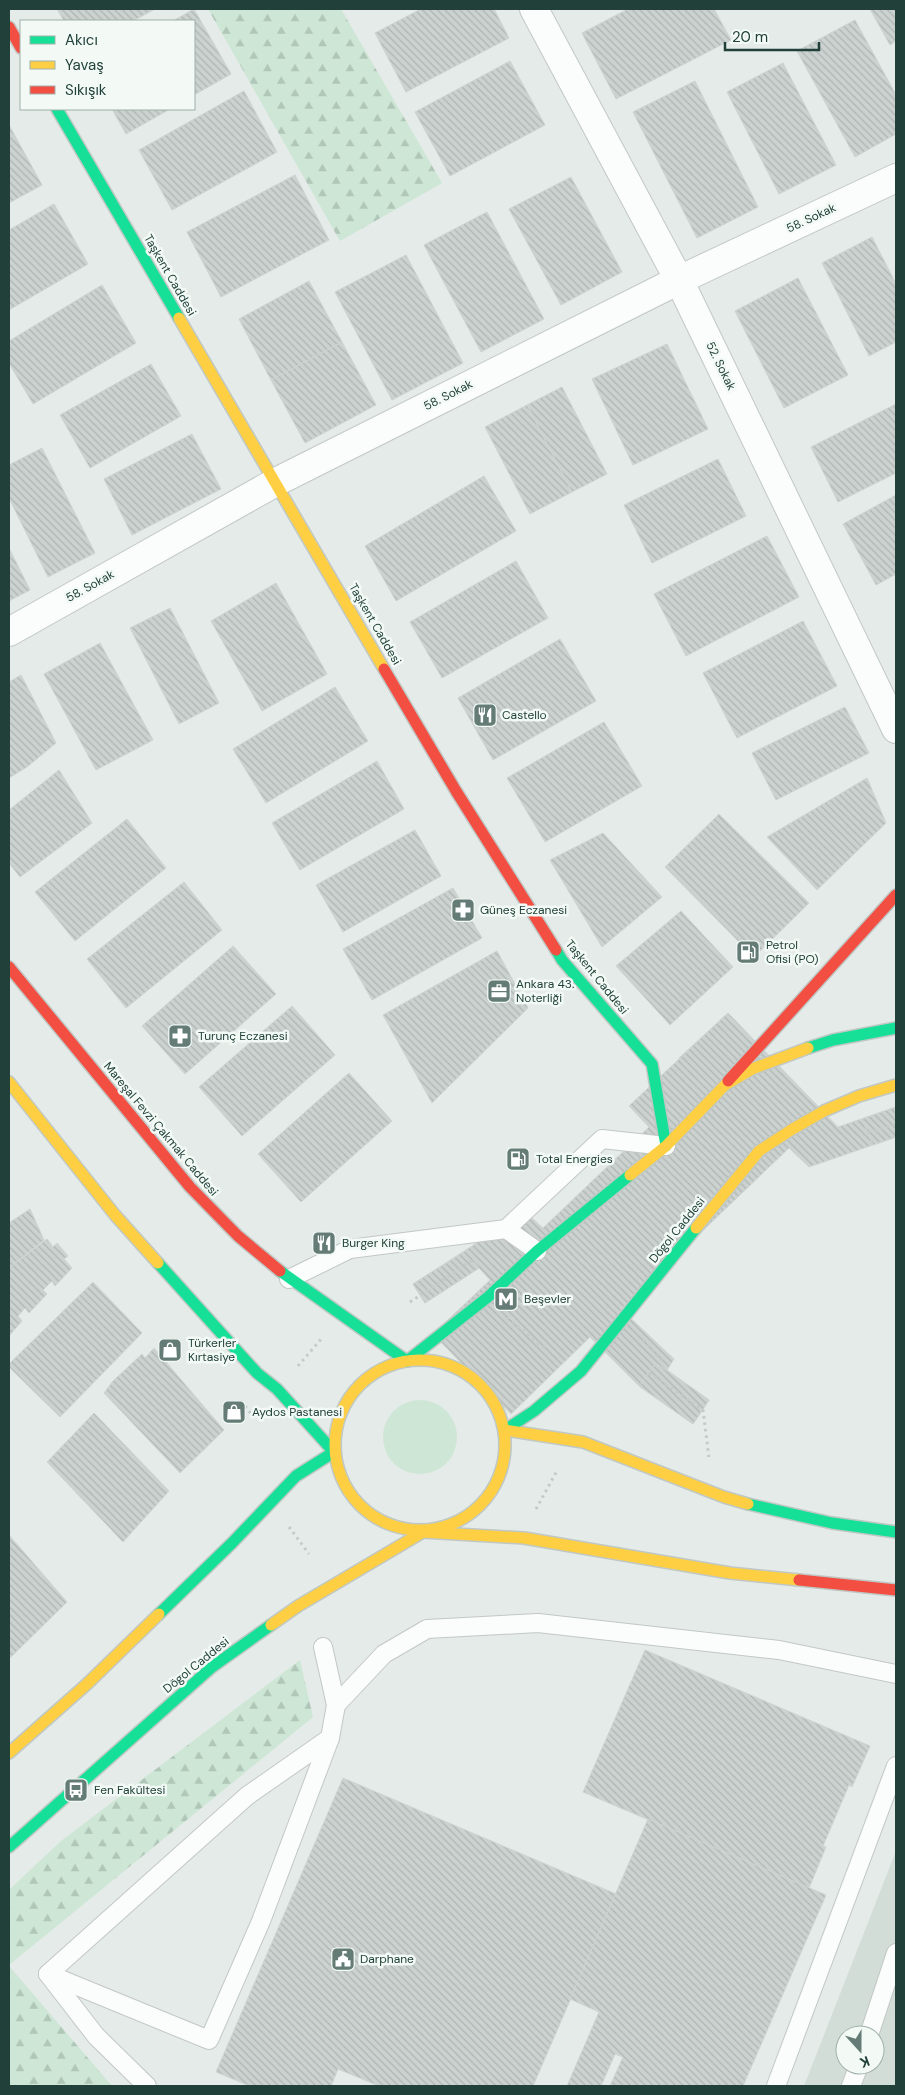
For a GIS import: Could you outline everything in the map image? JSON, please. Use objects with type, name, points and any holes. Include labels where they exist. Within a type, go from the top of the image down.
[{"type":"main road","points":[[9,27],[20,46]]},
{"type":"main road","name":"Taşkent Caddesi","points":[[58,110],[456,791],[562,960],[652,1064],[666,1146]]},
{"type":"main road","points":[[407,1361],[488,1297],[538,1251],[666,1146],[725,1085],[896,895]]},
{"type":"main road","name":"Mareşal Fevzi Çakmak Caddesi","points":[[9,967],[190,1187],[238,1236],[289,1279],[407,1361]]},
{"type":"main road","points":[[725,1085],[752,1068],[796,1052],[833,1040],[896,1028]]},
{"type":"main road","points":[[9,1082],[115,1214],[257,1373],[277,1389],[334,1452]]},
{"type":"main road","name":"Dögol Caddesi","points":[[505,1430],[534,1411],[581,1370],[759,1151],[786,1132],[824,1110],[869,1091],[896,1085]]},
{"type":"main road","points":[[423,1532],[472,1514],[488,1498],[500,1478],[506,1456],[505,1430],[498,1406],[480,1384],[458,1369],[433,1361],[407,1361],[381,1370],[358,1386],[342,1409],[334,1452],[335,1466],[347,1492],[367,1514],[394,1528],[423,1532],[524,1538],[730,1572],[896,1590]]},
{"type":"main road","points":[[505,1430],[583,1442],[714,1493],[774,1511],[832,1523],[896,1532]]},
{"type":"main road","points":[[9,1753],[87,1684],[232,1543],[296,1476],[334,1452]]},
{"type":"main road","name":"Dögol Caddesi","points":[[9,1847],[212,1667],[298,1606],[423,1532]]},
{"type":"street","name":"52. Sokak","points":[[534,9],[679,280],[896,729]]},
{"type":"street","name":"58. Sokak","points":[[9,632],[276,482],[679,280],[896,178]]},
{"type":"lane","points":[[289,1279],[350,1249],[506,1229],[602,1139],[666,1146]]},
{"type":"lane","points":[[506,1229],[538,1251]]},
{"type":"lane","points":[[336,1705],[384,1654],[427,1628],[538,1623],[779,1650],[896,1674]]},
{"type":"lane","points":[[48,1974],[209,2040],[261,1920],[330,1738],[336,1705],[323,1647]]},
{"type":"lane","points":[[48,1974],[247,1796],[330,1738]]},
{"type":"lane","points":[[776,2086],[896,1766]]},
{"type":"lane","points":[[872,2025],[896,1953]]},
{"type":"lane","points":[[48,1974],[96,2036],[147,2086]]},
{"type":"path","points":[[868,1133],[896,1124]]},
{"type":"path","points":[[410,1302],[473,1260]]},
{"type":"path","points":[[505,1316],[548,1352]]},
{"type":"path","points":[[637,1334],[662,1361]]},
{"type":"path","points":[[298,1366],[323,1336]]},
{"type":"path","points":[[648,1373],[703,1410],[714,1493]]},
{"type":"path","points":[[536,1511],[559,1468]]},
{"type":"path","points":[[286,1523],[309,1554]]},
{"type":"shaded area","points":[[896,1851],[896,2086],[804,2086]]},
{"type":"green space","points":[[208,9],[341,9],[442,183],[340,241]]},
{"type":"green space","points":[[420,1400],[434,1403],[446,1411],[454,1423],[457,1437],[454,1451],[446,1463],[434,1471],[420,1474],[406,1471],[394,1463],[386,1451],[383,1437],[386,1423],[394,1411],[406,1403]]},
{"type":"green space","points":[[300,1660],[313,1717],[9,1965],[9,1890],[61,1841]]},
{"type":"green space","points":[[9,1966],[112,2086],[9,2086]]},
{"type":"building","points":[[57,9],[155,9],[135,20],[63,20]]},
{"type":"building","points":[[194,9],[231,74],[195,94],[195,20],[175,20]]},
{"type":"building","points":[[421,9],[494,9],[509,38],[406,92],[375,33]]},
{"type":"building","points":[[628,9],[714,9],[731,40],[616,99],[582,33]]},
{"type":"building","points":[[870,9],[896,9],[896,41],[890,45]]},
{"type":"building","points":[[855,20],[896,95],[896,134],[855,157],[797,51]]},
{"type":"building","points":[[510,61],[545,125],[450,176],[415,112]]},
{"type":"building","points":[[783,63],[836,165],[779,194],[727,92]]},
{"type":"building","points":[[695,81],[758,207],[697,238],[633,112]]},
{"type":"building","points":[[244,91],[277,152],[172,210],[139,150]]},
{"type":"building","points":[[113,110],[168,110],[126,134]]},
{"type":"building","points":[[9,125],[42,185],[9,203]]},
{"type":"building","points":[[295,175],[329,240],[221,297],[187,232]]},
{"type":"building","points":[[571,177],[622,272],[561,305],[509,209]]},
{"type":"building","points":[[54,204],[88,264],[9,310],[9,230]]},
{"type":"building","points":[[487,212],[544,319],[481,352],[424,245]]},
{"type":"building","points":[[872,237],[896,284],[896,342],[869,356],[822,263]]},
{"type":"building","points":[[406,255],[463,363],[392,400],[335,292]]},
{"type":"building","points":[[798,278],[848,375],[784,408],[735,311]]},
{"type":"building","points":[[309,281],[342,342],[271,380],[239,319]]},
{"type":"building","points":[[102,285],[136,343],[33,404],[9,363],[9,341]]},
{"type":"building","points":[[342,342],[376,405],[305,443],[271,380]]},
{"type":"building","points":[[667,344],[708,429],[633,465],[592,379]]},
{"type":"building","points":[[151,364],[181,416],[90,468],[60,415]]},
{"type":"building","points":[[562,387],[607,474],[572,492],[527,405]]},
{"type":"building","points":[[896,404],[896,473],[838,502],[811,447]]},
{"type":"building","points":[[527,405],[572,492],[530,514],[485,427]]},
{"type":"building","points":[[192,434],[221,489],[132,535],[104,479]]},
{"type":"building","points":[[42,448],[95,553],[48,577],[9,498],[9,465]]},
{"type":"building","points":[[718,459],[746,516],[652,563],[624,505]]},
{"type":"building","points":[[484,476],[516,531],[396,601],[365,546]]},
{"type":"building","points":[[896,495],[896,574],[876,585],[843,524]]},
{"type":"building","points":[[767,536],[799,597],[686,656],[654,594]]},
{"type":"building","points":[[9,548],[30,590],[9,601]]},
{"type":"building","points":[[516,561],[548,618],[442,678],[410,622]]},
{"type":"building","points":[[276,583],[327,674],[262,711],[211,621]]},
{"type":"building","points":[[170,608],[219,703],[179,724],[130,628]]},
{"type":"building","points":[[803,621],[837,686],[737,738],[703,673]]},
{"type":"building","points":[[560,639],[596,701],[493,760],[458,698]]},
{"type":"building","points":[[100,643],[153,740],[96,770],[44,674]]},
{"type":"building","points":[[21,675],[56,743],[27,767],[9,778],[9,682]]},
{"type":"building","points":[[335,687],[368,741],[266,803],[233,749]]},
{"type":"building","points":[[845,707],[869,753],[776,800],[752,753]]},
{"type":"building","points":[[604,722],[642,786],[545,842],[507,778]]},
{"type":"building","points":[[377,761],[404,809],[300,870],[272,823]]},
{"type":"building","points":[[59,770],[92,823],[20,877],[9,863],[9,810]]},
{"type":"building","points":[[867,778],[886,823],[817,890],[767,837]]},
{"type":"building","points":[[719,814],[809,903],[754,957],[665,867]]},
{"type":"building","points":[[127,819],[166,868],[75,941],[35,892]]},
{"type":"building","points":[[415,830],[441,876],[343,932],[316,885]]},
{"type":"building","points":[[603,833],[662,897],[602,947],[550,860]]},
{"type":"building","points":[[184,882],[222,930],[126,1008],[87,959]]},
{"type":"building","points":[[453,888],[482,938],[372,1000],[343,949]]},
{"type":"building","points":[[681,911],[733,967],[670,1025],[616,966]]},
{"type":"building","points":[[233,946],[276,994],[185,1074],[142,1026]]},
{"type":"building","points":[[497,951],[528,1008],[432,1103],[383,1015]]},
{"type":"building","points":[[292,1006],[335,1055],[242,1136],[199,1087]]},
{"type":"building","points":[[728,1013],[759,1046],[711,1092],[679,1058]]},
{"type":"building","points":[[728,1013],[838,1127],[896,1107],[896,1137],[809,1167],[789,1148],[621,1309],[674,1359],[667,1370],[709,1400],[693,1424],[639,1386],[590,1337],[511,1414],[433,1334],[490,1280],[479,1268],[425,1303],[413,1284],[525,1212],[543,1228],[649,1127],[629,1106]]},
{"type":"building","points":[[349,1073],[392,1121],[301,1202],[258,1154]]},
{"type":"building","points":[[896,1107],[896,1137],[873,1145],[862,1119]]},
{"type":"building","points":[[30,1209],[44,1240],[9,1268],[9,1223]]},
{"type":"building","points":[[47,1239],[53,1247],[57,1243],[68,1256],[64,1259],[72,1268],[55,1286],[52,1281],[43,1290],[47,1294],[29,1313],[25,1308],[18,1316],[22,1321],[9,1336],[9,1268]]},
{"type":"building","points":[[467,1250],[479,1268],[425,1303],[413,1284]]},
{"type":"building","points":[[93,1282],[142,1333],[60,1417],[9,1367],[9,1364]]},
{"type":"building","points":[[154,1348],[224,1430],[180,1473],[104,1393],[113,1381],[142,1354],[145,1358]]},
{"type":"building","points":[[656,1363],[709,1400],[693,1424],[639,1386]]},
{"type":"building","points":[[94,1413],[169,1491],[123,1542],[47,1462]]},
{"type":"building","points":[[9,1535],[67,1602],[9,1659]]},
{"type":"building","points":[[645,1650],[870,1746],[852,1787],[849,1785],[823,1846],[826,1847],[809,1888],[583,1792]]},
{"type":"building","points":[[343,1778],[616,1894],[533,2086],[379,2086],[338,2069],[331,2086],[250,2086],[216,2072]]},
{"type":"building","points":[[648,1819],[826,1895],[743,2086],[610,2086],[623,2057],[615,2054],[601,2086],[567,2086],[599,2012],[570,1999]]},
{"type":"traffic: fast","points":[[58,110],[179,318]]},
{"type":"traffic: fast","points":[[556,950],[562,960],[652,1064],[666,1146]]},
{"type":"traffic: fast","points":[[808,1048],[833,1040],[896,1028]]},
{"type":"traffic: fast","points":[[407,1361],[488,1297],[537,1251],[630,1175]]},
{"type":"traffic: fast","points":[[505,1430],[534,1411],[581,1371],[696,1228]]},
{"type":"traffic: fast","points":[[158,1263],[257,1373],[277,1389],[334,1452]]},
{"type":"traffic: fast","points":[[280,1271],[407,1361]]},
{"type":"traffic: fast","points":[[159,1614],[232,1543],[296,1476],[334,1452]]},
{"type":"traffic: fast","points":[[748,1504],[832,1523],[896,1532]]},
{"type":"traffic: fast","points":[[9,1847],[212,1667],[271,1625]]},
{"type":"traffic: slow","points":[[179,318],[384,669]]},
{"type":"traffic: slow","points":[[630,1175],[666,1146],[725,1085],[752,1069],[808,1048]]},
{"type":"traffic: slow","points":[[9,1082],[115,1215],[158,1263]]},
{"type":"traffic: slow","points":[[696,1228],[759,1151],[824,1111],[859,1096],[896,1085]]},
{"type":"traffic: slow","points":[[412,1360],[428,1360],[453,1366],[474,1379],[486,1391],[499,1412],[505,1445],[499,1478],[486,1499],[474,1511],[453,1524],[428,1530],[412,1530],[387,1524],[366,1511],[354,1499],[341,1478],[335,1453],[335,1437],[341,1412],[354,1391],[366,1379],[387,1366],[412,1360]]},
{"type":"traffic: slow","points":[[505,1430],[583,1442],[724,1497],[748,1504]]},
{"type":"traffic: slow","points":[[423,1532],[524,1538],[730,1573],[799,1580]]},
{"type":"traffic: slow","points":[[271,1625],[298,1606],[423,1532]]},
{"type":"traffic: slow","points":[[9,1753],[87,1684],[159,1614]]},
{"type":"traffic: jam","points":[[9,27],[20,46]]},
{"type":"traffic: jam","points":[[384,669],[456,791],[556,950]]},
{"type":"traffic: jam","points":[[728,1081],[896,895]]},
{"type":"traffic: jam","points":[[9,967],[190,1187],[238,1236],[280,1271]]},
{"type":"traffic: jam","points":[[799,1580],[896,1590]]},
{"type":"place","name":"Castello","points":[[485,715]]},
{"type":"place","name":"Güneş Eczanesi","points":[[463,910]]},
{"type":"place","name":"Petrol Ofisi (PO)","points":[[748,952]]},
{"type":"place","name":"Ankara 43. Noterliği","points":[[499,991]]},
{"type":"place","name":"Turunç Eczanesi","points":[[180,1036]]},
{"type":"place","name":"Total Energies","points":[[518,1159]]},
{"type":"place","name":"Burger King","points":[[324,1243]]},
{"type":"place","name":"Beşevler","points":[[506,1299]]},
{"type":"place","name":"Türkerler Kırtasiye","points":[[170,1350]]},
{"type":"place","name":"Aydos Pastanesi","points":[[234,1412]]},
{"type":"place","name":"Fen Fakültesi","points":[[76,1790]]},
{"type":"place","name":"Darphane","points":[[343,1959]]}]
